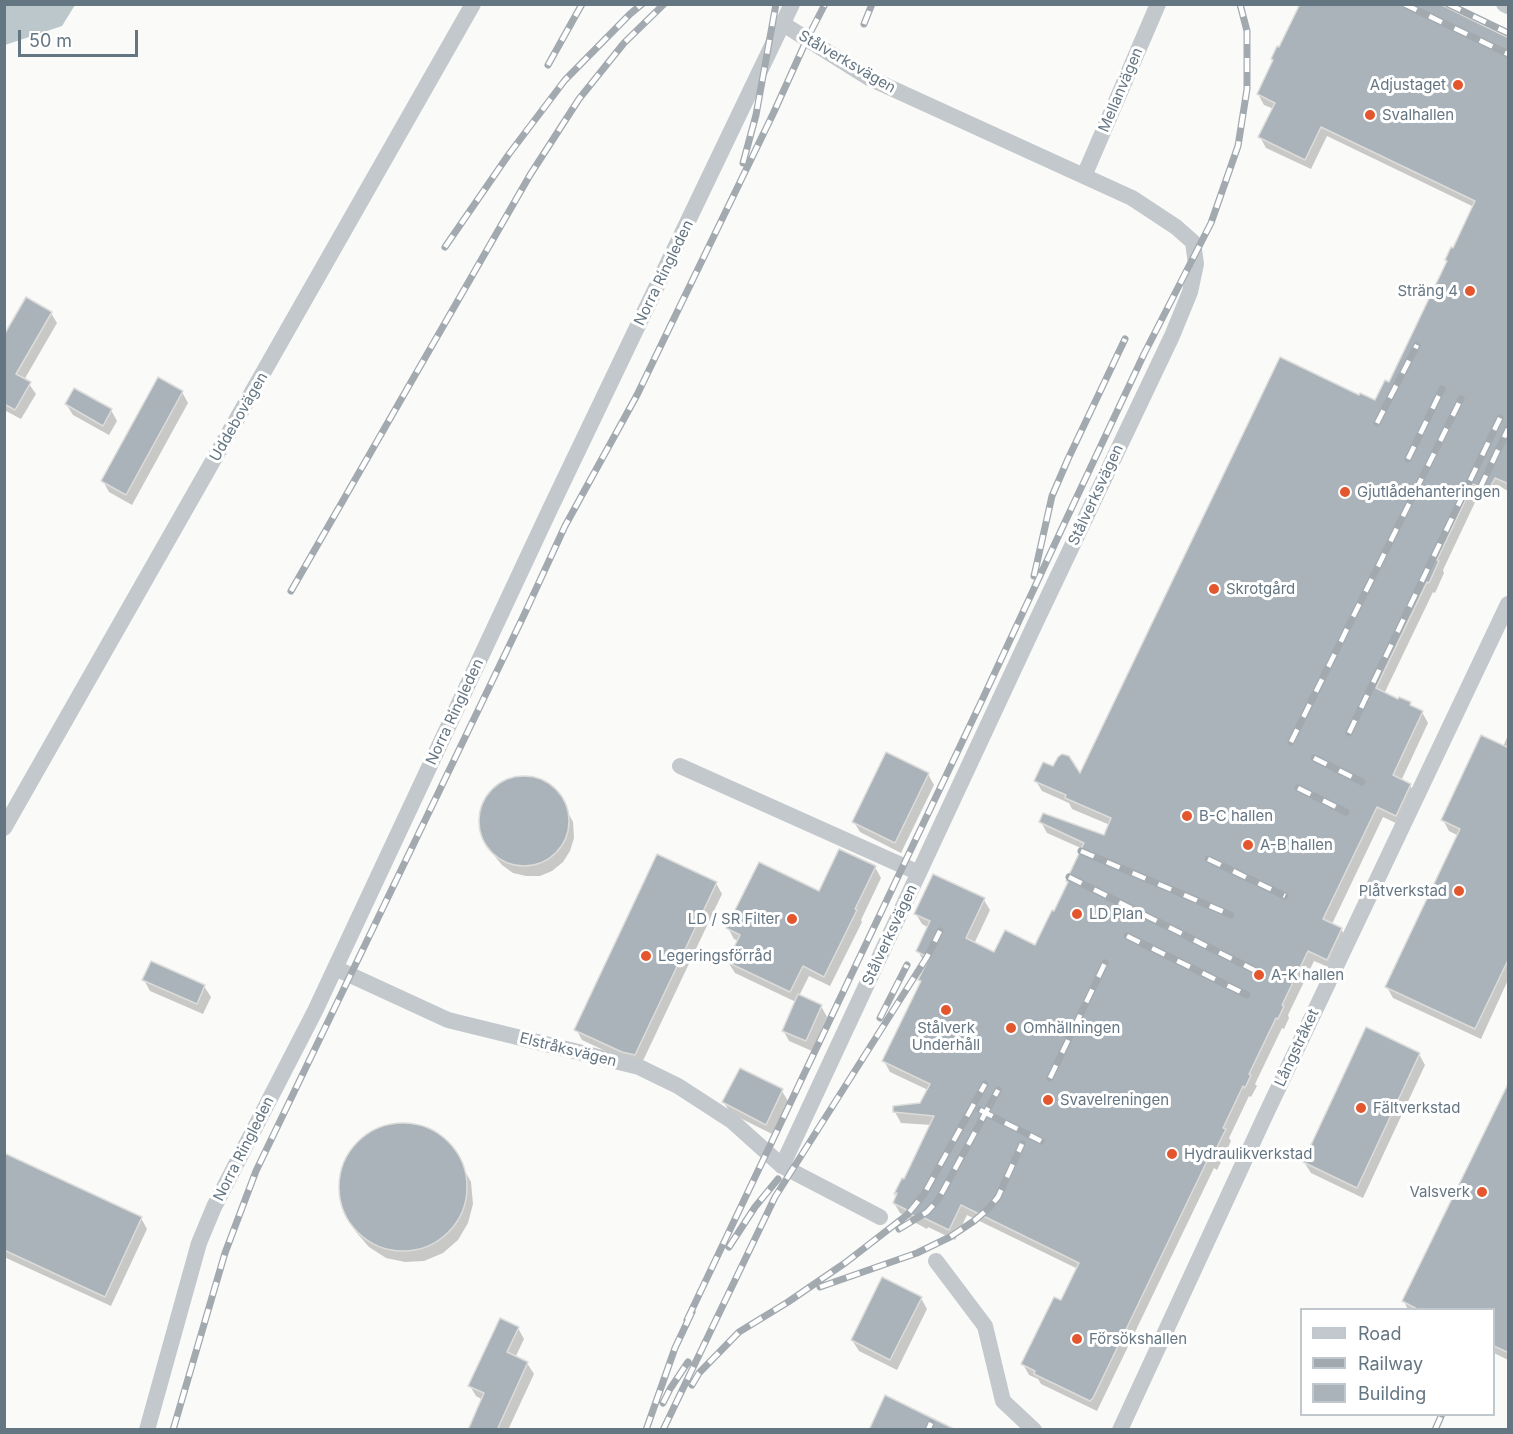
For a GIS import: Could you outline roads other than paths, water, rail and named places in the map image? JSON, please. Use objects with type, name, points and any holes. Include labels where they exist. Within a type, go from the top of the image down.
[{"type":"street","name":"Uddebovägen","points":[[4,828],[473,4]]},
{"type":"street","name":"Norra Ringleden","points":[[147,1430],[199,1243],[214,1207],[335,968],[550,509],[792,4]]},
{"type":"street","name":"Mellanvägen","points":[[1084,176],[1158,4]]},
{"type":"street","points":[[1504,4],[1509,6]]},
{"type":"street","name":"Stålverksvägen","points":[[782,1166],[1172,336],[1190,292],[1196,264],[1193,242],[1176,227],[1132,198],[869,78],[783,24]]},
{"type":"street","name":"Långstråket","points":[[1120,1430],[1265,1116],[1509,604]]},
{"type":"street","points":[[680,766],[919,873]]},
{"type":"street","name":"Elstråksvägen","points":[[335,968],[448,1020],[639,1067],[678,1086],[732,1121],[782,1166],[880,1217]]},
{"type":"street","points":[[936,1261],[985,1326],[1003,1401],[1034,1430]]},
{"type":"railway","points":[[548,65],[582,4]]},
{"type":"railway","points":[[445,247],[509,154],[565,80],[642,4]]},
{"type":"railway","points":[[291,591],[530,175],[579,99],[624,43],[664,4]]},
{"type":"railway","points":[[743,163],[756,115],[776,4]]},
{"type":"railway","points":[[173,1430],[225,1253],[256,1171],[565,526],[637,395],[825,4]]},
{"type":"railway","points":[[864,24],[872,4]]},
{"type":"railway","points":[[687,1320],[1144,354],[1211,223],[1238,146],[1247,89],[1247,31],[1240,4]]},
{"type":"railway","points":[[1404,4],[1508,54]]},
{"type":"railway","points":[[1448,4],[1508,33]]},
{"type":"railway","points":[[1034,576],[1052,496],[1125,339]]},
{"type":"railway","points":[[1377,423],[1417,345]]},
{"type":"railway","points":[[1408,459],[1442,389]]},
{"type":"railway","points":[[1291,742],[1461,399]]},
{"type":"railway","points":[[1349,733],[1500,418]]},
{"type":"railway","points":[[1480,488],[1508,429]]},
{"type":"railway","points":[[1314,758],[1362,782]]},
{"type":"railway","points":[[1298,788],[1346,812]]},
{"type":"railway","points":[[1081,851],[1231,915]]},
{"type":"railway","points":[[1208,859],[1285,896]]},
{"type":"railway","points":[[1069,877],[1256,971]]},
{"type":"railway","points":[[663,1430],[775,1197],[927,957],[940,931]]},
{"type":"railway","points":[[1127,936],[1247,995]]},
{"type":"railway","points":[[1050,1078],[1105,963]]},
{"type":"railway","points":[[880,1018],[907,965]]},
{"type":"railway","points":[[692,1385],[699,1373],[739,1332],[845,1263],[907,1215],[924,1194],[985,1084]]},
{"type":"railway","points":[[899,1229],[927,1212],[938,1200],[998,1090]]},
{"type":"railway","points":[[980,1110],[1041,1141]]},
{"type":"railway","points":[[820,1287],[917,1253],[950,1237],[974,1221],[998,1197],[1022,1144]]},
{"type":"railway","points":[[729,1247],[755,1207],[778,1179]]},
{"type":"railway","points":[[646,1430],[675,1348],[692,1312]]},
{"type":"railway","points":[[663,1403],[688,1362]]},
{"type":"railway","points":[[1435,1430],[1441,1416]]},
{"type":"railway","points":[[928,1430],[931,1423]]},
{"type":"place","name":"Adjustaget","points":[[1458,85]]},
{"type":"place","name":"Svalhallen","points":[[1370,115]]},
{"type":"place","name":"Sträng 4","points":[[1470,291]]},
{"type":"place","name":"Gjutlådehanteringen","points":[[1345,492]]},
{"type":"place","name":"Skrotgård","points":[[1214,589]]},
{"type":"place","name":"B-C hallen","points":[[1187,816]]},
{"type":"place","name":"A-B hallen","points":[[1248,845]]},
{"type":"place","name":"Plåtverkstad","points":[[1459,891]]},
{"type":"place","name":"LD Plan","points":[[1077,914]]},
{"type":"place","name":"LD / SR Filter","points":[[792,919]]},
{"type":"place","name":"Legeringsförråd","points":[[646,956]]},
{"type":"place","name":"A-K hallen","points":[[1259,975]]},
{"type":"place","name":"Stålverk Underhåll","points":[[946,1010]]},
{"type":"place","name":"Omhällningen","points":[[1011,1028]]},
{"type":"place","name":"Svavelreningen","points":[[1048,1100]]},
{"type":"place","name":"Fältverkstad","points":[[1361,1108]]},
{"type":"place","name":"Hydraulikverkstad","points":[[1172,1154]]},
{"type":"place","name":"Valsverk","points":[[1482,1192]]},
{"type":"place","name":"Försökshallen","points":[[1077,1339]]}]
